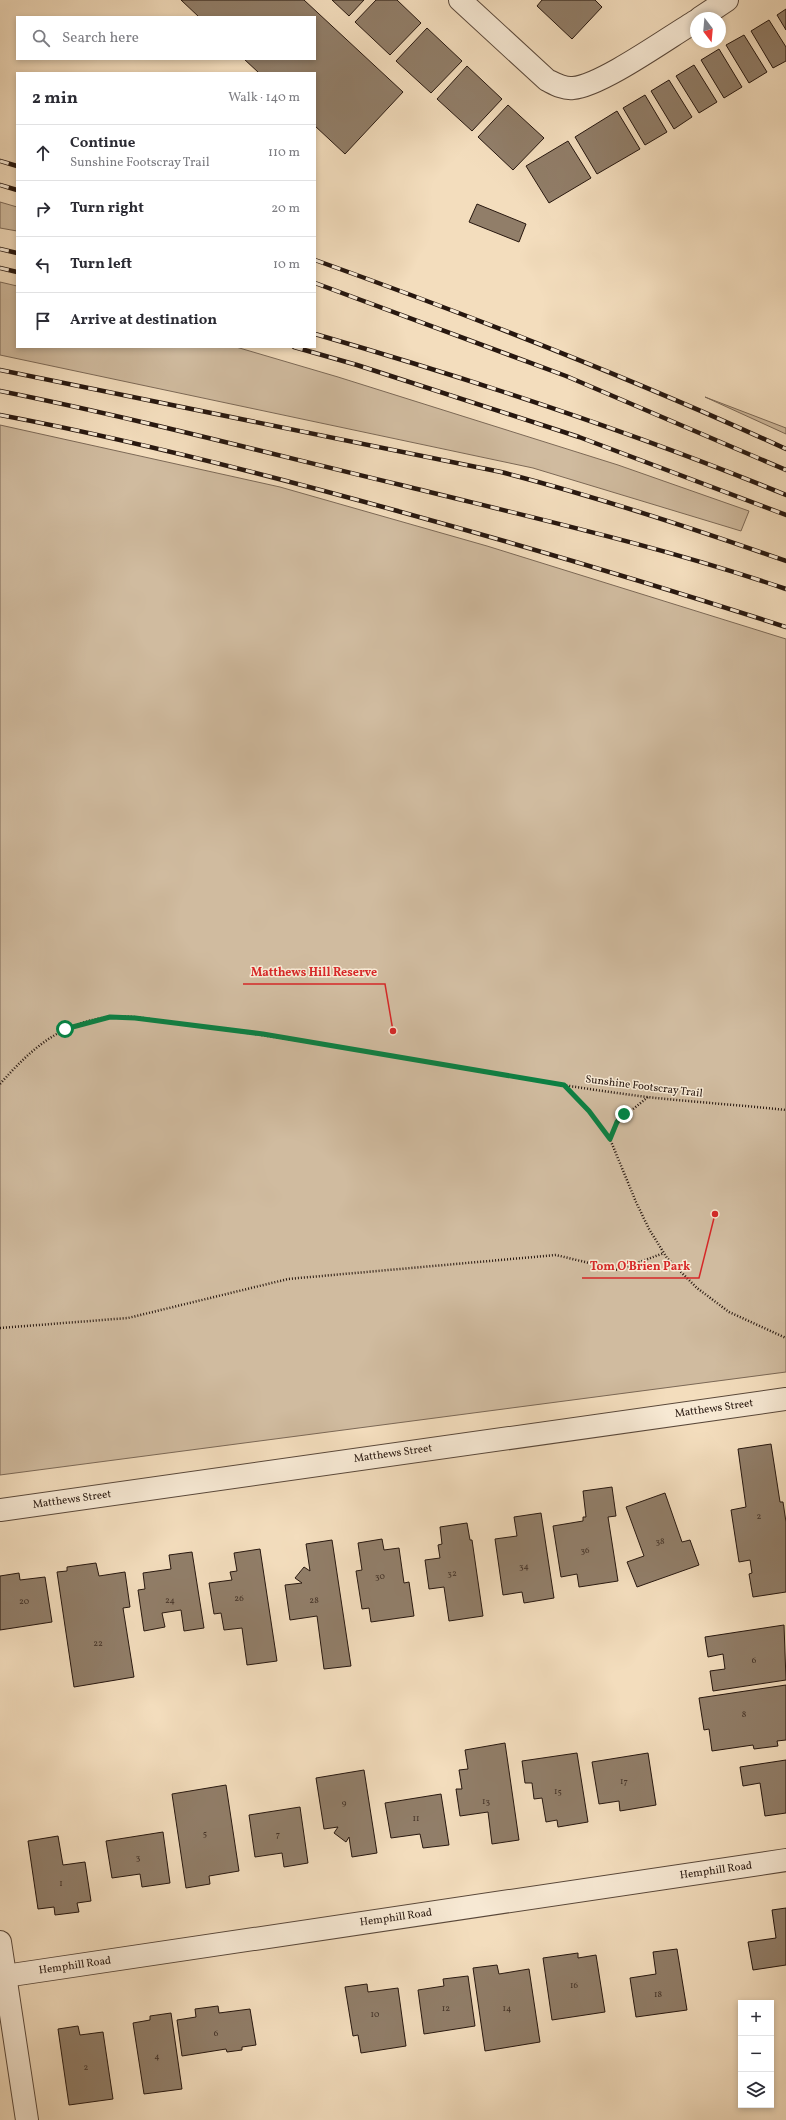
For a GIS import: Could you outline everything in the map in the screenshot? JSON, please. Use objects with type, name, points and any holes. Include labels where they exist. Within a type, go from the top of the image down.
[{"type":"street","points":[[460,0],[546,80],[560,87],[572,89],[586,86],[604,77],[690,25]]},
{"type":"street","points":[[709,12],[727,0]]},
{"type":"street","name":"Matthews Street","points":[[0,1510],[786,1399]]},
{"type":"street","name":"Hemphill Road","points":[[5,1976],[786,1860]]},
{"type":"street","points":[[0,1942],[27,2120]]},
{"type":"path","name":"Sunshine Footscray Trail","points":[[0,1084],[26,1056],[42,1042],[65,1029],[110,1017],[135,1018],[263,1034],[564,1085],[648,1097],[786,1110]]},
{"type":"path","points":[[564,1085],[589,1111],[610,1139],[636,1202],[649,1229],[664,1253],[697,1288],[729,1312],[786,1338]]},
{"type":"path","points":[[610,1139],[617,1122],[648,1097]]},
{"type":"path","points":[[0,1328],[128,1318],[288,1278],[556,1255],[618,1270],[664,1253]]},
{"type":"shaded area","points":[[0,202],[16,207],[16,231],[0,228]]},
{"type":"shaded area","points":[[0,282],[16,286],[16,348],[239,348],[338,377],[618,465],[749,511],[741,531],[533,468],[0,355]]},
{"type":"shaded area","points":[[705,397],[786,428],[786,434]]},
{"type":"shaded area","points":[[0,425],[280,487],[487,546],[786,639],[786,1372],[0,1475]]},
{"type":"building","points":[[181,0],[304,0],[403,92],[345,154],[316,127],[316,72],[258,72],[245,60],[316,60],[316,16],[198,16]]},
{"type":"building","points":[[332,0],[364,0],[349,16]]},
{"type":"building","points":[[376,0],[397,0],[421,23],[390,55],[355,22]]},
{"type":"building","points":[[542,0],[595,0],[602,7],[572,39],[537,6]]},
{"type":"building","points":[[786,9],[786,30],[777,15]]},
{"type":"building","points":[[769,20],[786,47],[786,61],[773,68],[751,31]]},
{"type":"building","points":[[427,28],[462,61],[431,93],[396,61]]},
{"type":"building","points":[[744,35],[767,72],[749,83],[726,45]]},
{"type":"building","points":[[719,49],[742,87],[724,98],[701,60]]},
{"type":"building","points":[[694,65],[717,102],[699,113],[676,76]]},
{"type":"building","points":[[467,66],[502,99],[472,131],[437,99]]},
{"type":"building","points":[[669,80],[692,117],[674,129],[651,91]]},
{"type":"building","points":[[645,95],[667,132],[645,145],[623,108]]},
{"type":"building","points":[[508,105],[544,138],[513,170],[478,137]]},
{"type":"building","points":[[617,111],[640,149],[597,174],[575,137]]},
{"type":"building","points":[[568,141],[591,178],[549,203],[526,166]]},
{"type":"building","points":[[477,204],[526,224],[519,242],[469,222]]},
{"type":"building","points":[[771,1444],[780,1502],[783,1502],[786,1522],[786,1592],[753,1597],[749,1574],[752,1573],[750,1560],[739,1562],[731,1510],[746,1507],[738,1449]]},
{"type":"building","points":[[612,1487],[616,1516],[608,1517],[618,1581],[579,1587],[577,1574],[561,1577],[553,1526],[583,1521],[583,1517],[586,1517],[583,1491]]},
{"type":"building","points":[[665,1493],[682,1542],[690,1540],[699,1565],[637,1587],[627,1562],[644,1556],[626,1507]]},
{"type":"building","points":[[541,1513],[554,1598],[524,1603],[522,1592],[503,1595],[495,1539],[517,1536],[514,1517]]},
{"type":"building","points":[[467,1523],[470,1540],[472,1540],[483,1616],[449,1621],[444,1587],[429,1589],[425,1560],[440,1558],[438,1545],[442,1544],[440,1527]]},
{"type":"building","points":[[382,1539],[384,1550],[399,1548],[404,1583],[409,1582],[414,1616],[371,1622],[369,1608],[362,1609],[356,1571],[362,1570],[358,1543]]},
{"type":"building","points":[[332,1540],[351,1666],[324,1669],[317,1616],[290,1620],[285,1585],[302,1583],[295,1578],[304,1567],[310,1571],[306,1544]]},
{"type":"building","points":[[260,1549],[277,1661],[247,1665],[242,1628],[224,1630],[221,1613],[214,1614],[209,1583],[232,1580],[230,1572],[237,1571],[234,1553]]},
{"type":"building","points":[[192,1552],[204,1628],[184,1631],[181,1610],[162,1613],[165,1627],[144,1631],[138,1590],[145,1589],[143,1573],[171,1569],[169,1555]]},
{"type":"building","points":[[96,1563],[99,1576],[125,1572],[130,1607],[123,1608],[134,1677],[74,1687],[57,1572],[67,1571],[67,1567]]},
{"type":"building","points":[[19,1573],[20,1580],[45,1577],[52,1622],[0,1630],[0,1576]]},
{"type":"building","points":[[784,1625],[786,1680],[713,1691],[710,1671],[725,1669],[723,1654],[708,1657],[705,1637]]},
{"type":"building","points":[[786,1685],[786,1740],[777,1741],[778,1746],[754,1749],[753,1745],[712,1751],[709,1729],[704,1730],[699,1698]]},
{"type":"building","points":[[505,1743],[519,1840],[492,1844],[488,1812],[460,1816],[456,1789],[462,1789],[459,1770],[468,1769],[465,1750]]},
{"type":"building","points":[[577,1753],[588,1822],[558,1827],[557,1820],[546,1822],[542,1798],[534,1799],[532,1783],[525,1783],[522,1761]]},
{"type":"building","points":[[648,1753],[656,1805],[620,1811],[619,1801],[599,1804],[592,1762]]},
{"type":"building","points":[[786,1760],[786,1813],[765,1816],[760,1783],[743,1786],[740,1767]]},
{"type":"building","points":[[364,1770],[377,1853],[352,1857],[349,1837],[346,1842],[334,1833],[338,1827],[324,1829],[316,1778]]},
{"type":"building","points":[[226,1785],[239,1871],[209,1876],[210,1884],[186,1888],[172,1794]]},
{"type":"building","points":[[441,1794],[449,1845],[423,1848],[420,1834],[391,1838],[385,1803]]},
{"type":"building","points":[[300,1807],[308,1863],[284,1867],[282,1853],[255,1857],[249,1815]]},
{"type":"building","points":[[163,1832],[170,1883],[142,1887],[140,1874],[112,1878],[106,1841]]},
{"type":"building","points":[[58,1836],[63,1865],[85,1862],[91,1901],[77,1903],[79,1912],[55,1915],[54,1907],[38,1909],[28,1841]]},
{"type":"building","points":[[786,1908],[786,1965],[753,1970],[748,1942],[776,1938],[772,1910]]},
{"type":"building","points":[[677,1949],[687,2010],[636,2017],[630,1978],[656,1974],[653,1952]]},
{"type":"building","points":[[578,1953],[578,1958],[596,1955],[605,2012],[552,2020],[543,1958]]},
{"type":"building","points":[[497,1965],[499,1974],[529,1969],[540,2042],[485,2051],[473,1968]]},
{"type":"building","points":[[468,1976],[475,2026],[424,2034],[418,1990],[444,1986],[443,1979]]},
{"type":"building","points":[[367,1984],[368,1992],[398,1988],[406,2046],[361,2053],[358,2035],[353,2036],[345,1987]]},
{"type":"building","points":[[218,2006],[219,2013],[250,2009],[256,2045],[242,2047],[242,2050],[227,2052],[226,2049],[182,2056],[177,2020],[196,2017],[195,2009]]},
{"type":"building","points":[[171,2013],[182,2089],[144,2094],[133,2023],[150,2020],[150,2016]]},
{"type":"building","points":[[78,2026],[80,2035],[103,2032],[113,2099],[69,2105],[58,2029]]},
{"type":"railway","points":[[0,161],[16,166]]},
{"type":"railway","points":[[0,185],[16,190]]},
{"type":"railway","points":[[0,249],[16,253]]},
{"type":"railway","points":[[316,260],[552,349],[670,398],[786,449]]},
{"type":"railway","points":[[0,268],[16,272]]},
{"type":"railway","points":[[316,283],[566,376],[786,470]]},
{"type":"railway","points":[[316,334],[553,408],[670,450],[786,495]]},
{"type":"railway","points":[[298,348],[357,365],[579,437],[786,515]]},
{"type":"railway","points":[[0,370],[501,472],[645,514],[786,561]]},
{"type":"railway","points":[[0,391],[151,424],[546,521],[691,559],[786,589]]},
{"type":"railway","points":[[0,415],[99,435],[247,471],[345,497],[590,566],[786,627]]},
{"type":"place","name":"Matthews Hill Reserve","points":[[393,1031]]},
{"type":"place","name":"Tom O'Brien Park","points":[[715,1214]]},
{"type":"route","points":[[65,1029],[85,1022],[110,1017],[135,1018],[263,1034],[564,1085],[589,1111],[610,1139],[617,1122],[624,1114]]}]
